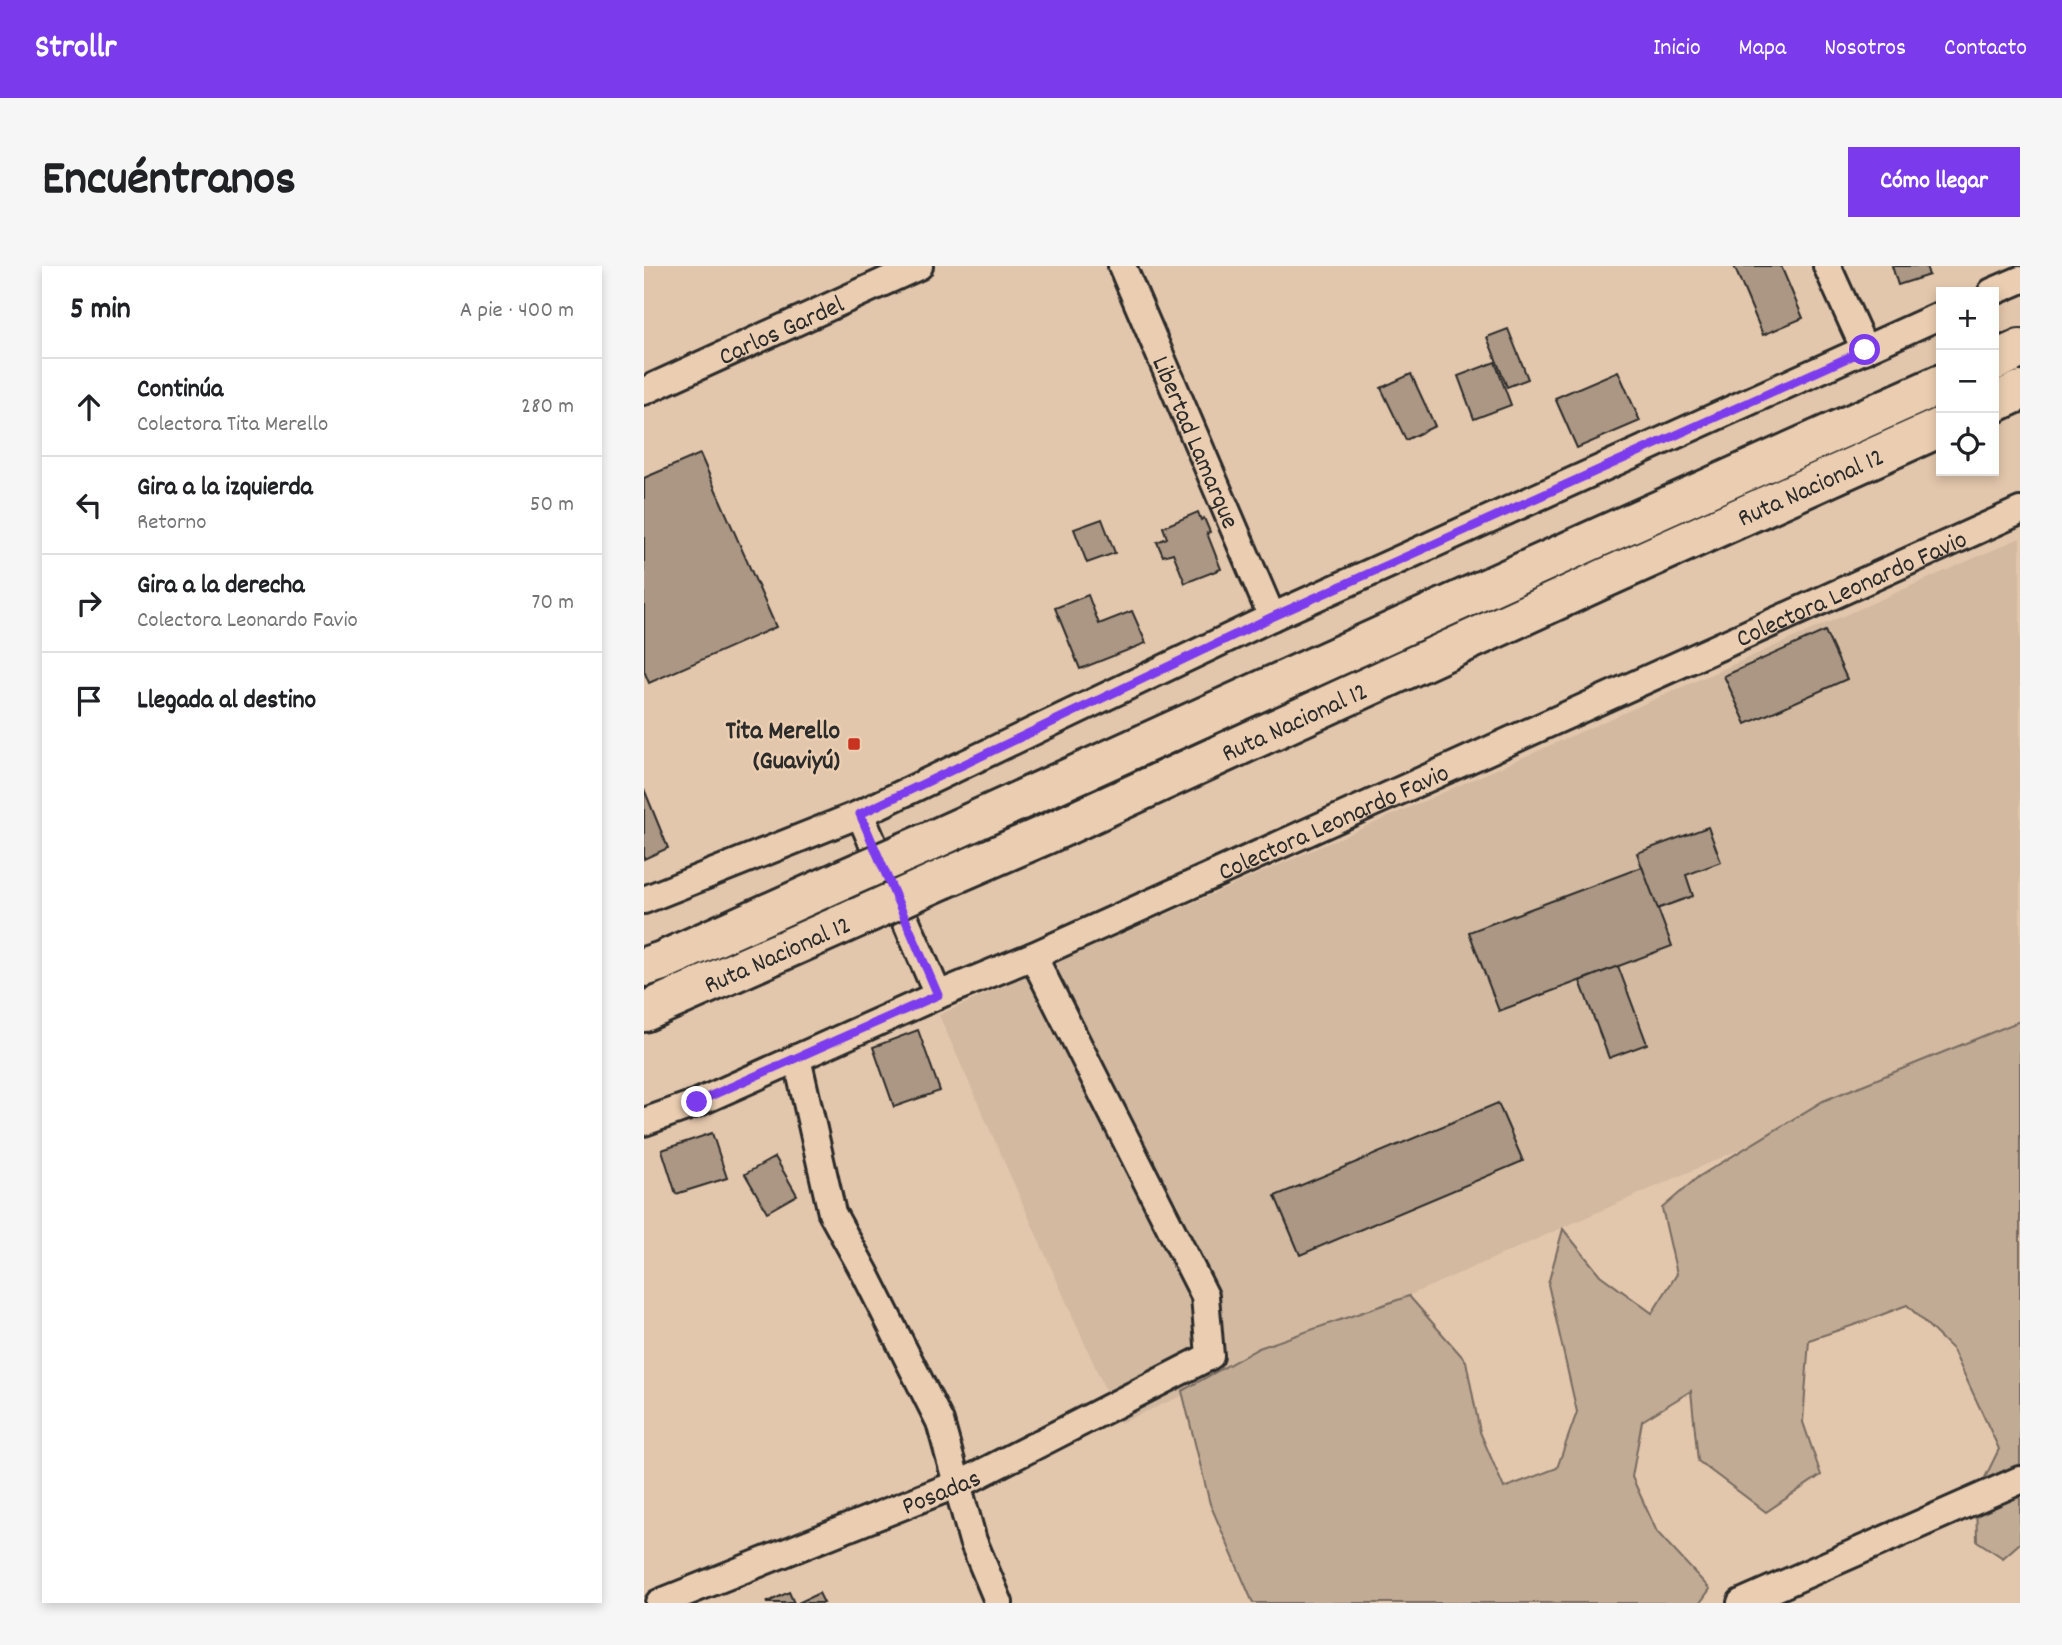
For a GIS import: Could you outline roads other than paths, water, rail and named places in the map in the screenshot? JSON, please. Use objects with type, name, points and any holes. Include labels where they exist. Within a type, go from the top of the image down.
[{"type":"highway","points":[[1999,359],[2020,349]]},
{"type":"highway","name":"Ruta Nacional 12","points":[[644,967],[926,843],[1936,386]]},
{"type":"highway","points":[[1999,401],[2020,391]]},
{"type":"highway","name":"Ruta Nacional 12","points":[[644,1012],[1060,828],[1936,429]]},
{"type":"street","name":"Carlos Gardel","points":[[644,391],[919,266]]},
{"type":"street","name":"Libertad Lamarque","points":[[1122,266],[1272,617]]},
{"type":"street","points":[[1827,266],[1865,350]]},
{"type":"street","points":[[1999,289],[2020,280]]},
{"type":"street","points":[[644,900],[860,814],[1272,617],[1936,317]]},
{"type":"street","name":"Colectora Leonardo Favio","points":[[644,1122],[697,1102],[938,995],[1034,956],[2020,511]]},
{"type":"street","points":[[860,814],[938,995]]},
{"type":"street","name":"Posadas","points":[[659,1603],[957,1484],[1210,1356],[1205,1296],[1034,956]]},
{"type":"street","points":[[797,1058],[832,1213],[940,1422],[974,1541],[999,1603]]},
{"type":"street","points":[[1741,1603],[2020,1480]]},
{"type":"place","name":"Tita Merello (Guaviyú)","points":[[854,744]]}]
